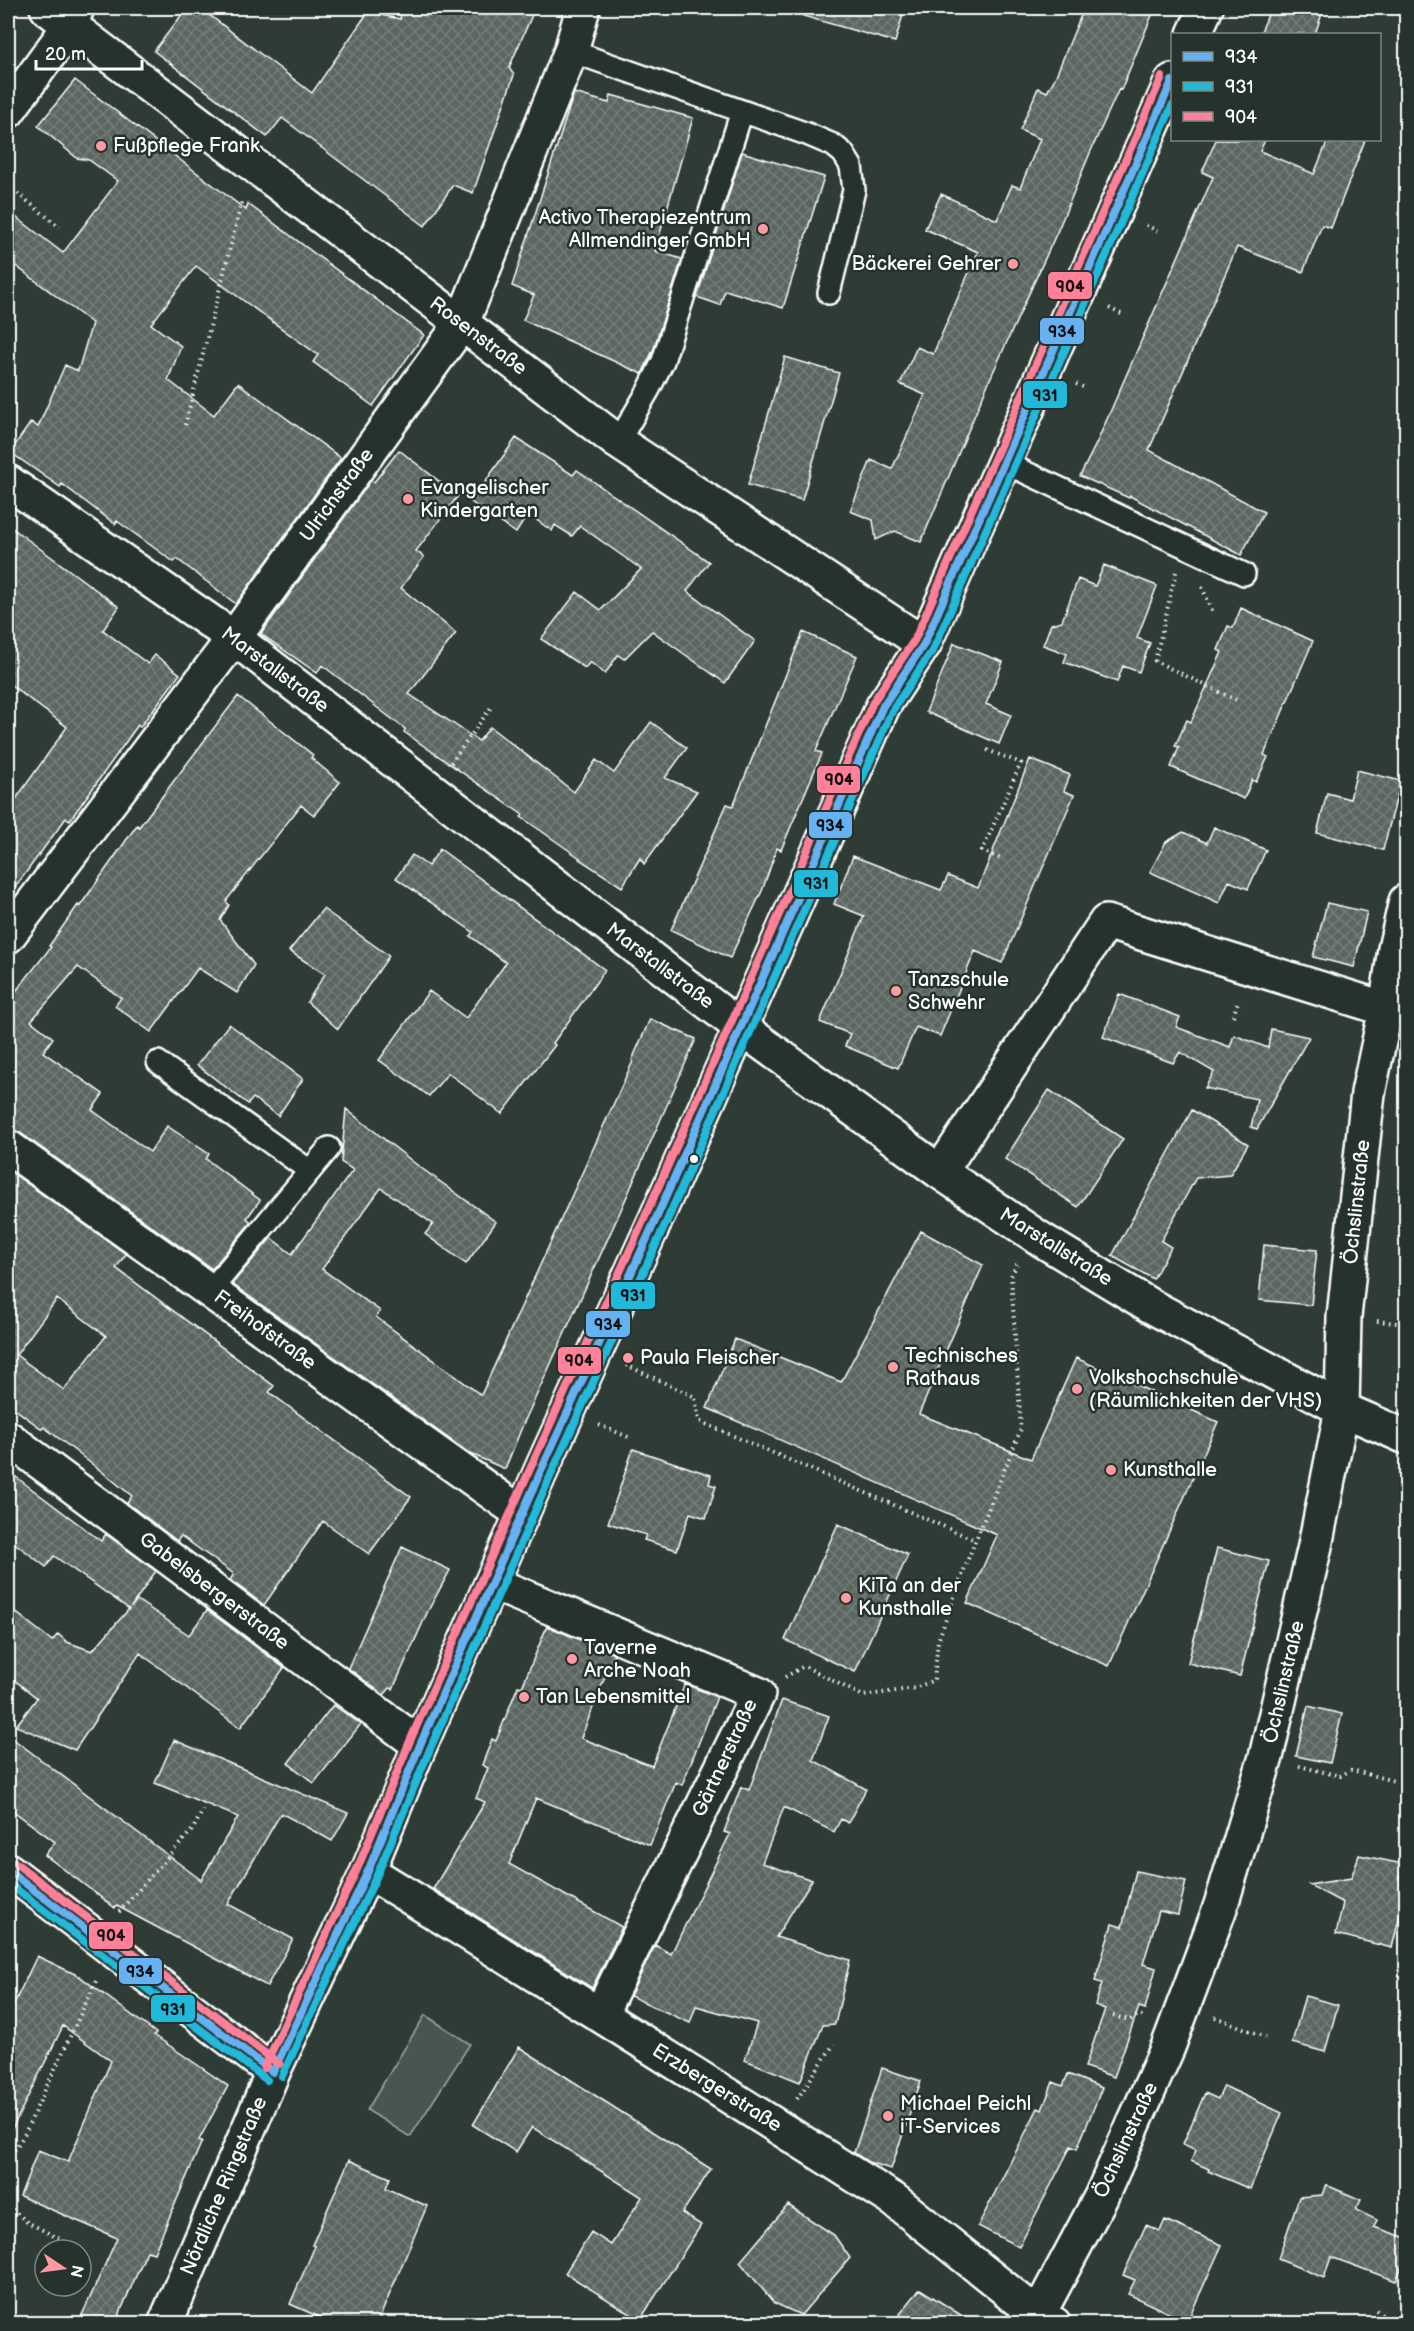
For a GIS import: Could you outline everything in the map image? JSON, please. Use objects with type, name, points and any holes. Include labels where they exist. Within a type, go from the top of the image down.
[{"type":"street","name":"Ulrichstraße","points":[[8,936],[234,638],[462,323],[571,51],[583,8]]},
{"type":"street","points":[[1194,33],[1206,8]]},
{"type":"street","points":[[8,111],[65,13]]},
{"type":"street","name":"Rosenstraße","points":[[65,13],[251,162],[618,442],[924,644]]},
{"type":"street","name":"Nördliche Ringstraße","points":[[165,2324],[273,2072],[368,1872],[420,1745],[522,1514],[883,706],[924,644],[1171,85]]},
{"type":"street","name":"Marstallstraße","points":[[8,482],[234,638],[740,1027],[940,1172],[1033,1234],[1149,1305],[1342,1409],[1407,1437]]},
{"type":"street","name":"Öchslinstraße","points":[[1046,2319],[1149,2091],[1183,2006],[1220,1908],[1266,1757],[1315,1546],[1342,1409],[1344,1317],[1367,1105],[1395,949],[1407,901]]},
{"type":"street","points":[[940,1172],[1106,922],[1386,1009]]},
{"type":"street","name":"Freihofstraße","points":[[8,1147],[522,1514]]},
{"type":"street","name":"Gabelsbergerstraße","points":[[8,1438],[420,1745]]},
{"type":"street","name":"Gärtnerstraße","points":[[492,1583],[758,1694],[600,2014]]},
{"type":"street","name":"Erzbergerstraße","points":[[368,1872],[600,2014],[894,2200],[1046,2319]]},
{"type":"street","points":[[8,1873],[273,2072]]},
{"type":"lane","points":[[571,51],[833,145],[843,153],[851,166],[854,190],[829,293]]},
{"type":"lane","points":[[618,442],[663,361],[742,111]]},
{"type":"lane","points":[[1003,462],[1244,574]]},
{"type":"lane","points":[[158,1062],[310,1171]]},
{"type":"lane","points":[[210,1291],[329,1148]]},
{"type":"path","points":[[985,8],[999,12],[1005,8]]},
{"type":"path","points":[[184,425],[251,162]]},
{"type":"path","points":[[8,186],[60,227]]},
{"type":"path","points":[[1183,545],[1155,661],[1236,700]]},
{"type":"path","points":[[432,791],[492,706]]},
{"type":"path","points":[[987,750],[1021,763],[982,851],[1001,859]]},
{"type":"path","points":[[758,1694],[804,1666],[863,1696],[915,1688],[934,1680],[938,1641],[975,1540],[1021,1429],[1011,1276],[1033,1234]]},
{"type":"path","points":[[596,1350],[695,1397],[699,1422],[975,1540]]},
{"type":"path","points":[[1266,1757],[1340,1776],[1351,1770],[1407,1784]]},
{"type":"path","points":[[8,2160],[17,2146],[104,1943],[193,1829],[202,1809]]},
{"type":"path","points":[[1183,2006],[1266,2037]]},
{"type":"path","points":[[778,2127],[834,2044]]},
{"type":"path","points":[[8,2142],[17,2146]]},
{"type":"path","points":[[8,2205],[27,2222],[58,2238]]},
{"type":"path","points":[[1376,2310],[1393,2324]]},
{"type":"shaded area","points":[[425,2015],[470,2044],[410,2137],[367,2110]]},
{"type":"building","points":[[187,8],[200,8],[312,93],[368,12],[400,19],[402,8],[535,8],[509,68],[514,75],[473,193],[453,185],[425,226],[282,118],[267,137],[154,51]]},
{"type":"building","points":[[804,8],[905,8],[895,42],[803,16]]},
{"type":"building","points":[[1084,8],[1155,8],[1121,90],[1119,89],[990,379],[921,542],[895,531],[876,540],[873,520],[850,511],[871,460],[892,469],[925,395],[900,384],[917,347],[933,354],[978,252],[925,229],[941,194],[997,220],[1012,185],[1020,188],[1040,139],[1020,130],[1038,88],[1047,92],[1055,78]]},
{"type":"building","points":[[1271,8],[1324,8],[1315,33],[1260,33]]},
{"type":"building","points":[[75,80],[246,210],[248,204],[424,335],[373,406],[313,362],[318,355],[196,266],[151,324],[181,346],[168,380],[214,415],[238,383],[341,458],[236,604],[177,559],[174,562],[117,521],[115,524],[62,484],[60,487],[10,452],[31,422],[38,427],[65,365],[78,371],[92,323],[8,260],[8,211],[63,253],[118,181],[89,160],[77,158],[38,126]]},
{"type":"building","points":[[574,93],[609,103],[611,95],[693,118],[655,251],[682,259],[654,348],[642,374],[523,320],[534,295],[512,286]]},
{"type":"building","points":[[1216,141],[1265,141],[1260,151],[1314,174],[1328,141],[1365,141],[1331,228],[1322,225],[1303,272],[1237,247],[1149,450],[1264,512],[1241,555],[1130,496],[1129,498],[1080,476],[1213,177],[1202,172]]},
{"type":"building","name":"Activo Therapiezentrum Allmendinger GmbH","points":[[742,152],[824,177],[783,308],[725,290],[720,305],[697,297]]},
{"type":"building","points":[[785,357],[839,373],[802,500],[748,485]]},
{"type":"building","points":[[516,438],[573,475],[577,470],[709,562],[687,591],[755,641],[725,683],[652,631],[624,659],[618,655],[605,674],[590,662],[585,668],[541,639],[577,592],[601,610],[641,569],[580,526],[572,536],[555,525],[552,531],[528,514],[516,533],[471,502]]},
{"type":"building","points":[[399,450],[458,496],[416,551],[424,557],[401,588],[456,633],[409,694],[479,741],[490,727],[574,792],[596,760],[614,773],[651,722],[687,748],[665,778],[697,791],[644,864],[640,858],[622,887],[579,859],[521,817],[523,815],[404,732],[405,729],[322,665],[317,673],[261,634],[371,480],[374,482]]},
{"type":"building","points":[[8,525],[119,607],[103,630],[148,664],[155,655],[180,674],[140,727],[138,725],[70,820],[66,818],[8,897],[8,810],[67,727],[8,683]]},
{"type":"building","points":[[1104,565],[1157,586],[1137,638],[1150,643],[1139,672],[1123,666],[1117,682],[1064,662],[1067,654],[1043,645],[1051,624],[1062,621],[1078,579],[1095,586]]},
{"type":"building","points":[[1241,608],[1313,641],[1264,755],[1268,757],[1256,782],[1252,780],[1244,799],[1171,767],[1179,747],[1175,746],[1187,720],[1191,722],[1222,652],[1218,650],[1228,626],[1233,628]]},
{"type":"building","points":[[803,632],[857,656],[816,751],[822,753],[781,850],[777,848],[762,891],[730,958],[671,930],[727,804],[733,806]]},
{"type":"building","points":[[954,643],[1003,662],[986,704],[1011,715],[999,744],[926,712]]},
{"type":"building","points":[[238,696],[313,755],[311,758],[340,782],[314,815],[301,805],[226,901],[229,905],[220,920],[254,965],[237,993],[198,968],[151,1032],[115,1006],[121,998],[78,967],[31,1021],[53,1038],[43,1052],[103,1094],[92,1110],[150,1152],[167,1126],[209,1154],[206,1159],[260,1200],[247,1218],[251,1222],[212,1269],[19,1132],[8,1129],[8,1001],[51,947],[49,946],[137,825],[139,827]]},
{"type":"building","points":[[1030,759],[1070,775],[1064,791],[1074,795],[1002,963],[975,951],[940,1036],[916,1027],[898,1068],[845,1046],[850,1034],[820,1022],[864,916],[834,904],[853,856],[941,890],[948,876],[978,888]]},
{"type":"building","points":[[1357,770],[1401,781],[1383,850],[1317,833],[1327,793],[1350,799]]},
{"type":"building","points":[[1214,827],[1266,850],[1248,889],[1229,881],[1219,903],[1150,872],[1166,842],[1183,832],[1207,843]]},
{"type":"building","points":[[440,849],[605,970],[553,1043],[555,1045],[502,1114],[448,1073],[429,1096],[379,1060],[429,991],[466,1018],[506,963],[470,936],[473,932],[396,878],[412,855],[428,866]]},
{"type":"building","points":[[1327,903],[1367,912],[1354,967],[1313,957]]},
{"type":"building","points":[[323,909],[389,956],[338,1029],[307,1002],[325,974],[289,951]]},
{"type":"building","points":[[1119,994],[1180,1017],[1176,1027],[1230,1047],[1234,1035],[1268,1048],[1271,1029],[1309,1037],[1257,1129],[1251,1127],[1257,1099],[1205,1088],[1214,1072],[1180,1052],[1173,1063],[1103,1037]]},
{"type":"building","points":[[650,1019],[696,1039],[505,1469],[469,1453],[232,1284],[271,1238],[292,1254],[353,1170],[341,1162],[346,1109],[417,1165],[496,1222],[466,1264],[425,1234],[433,1224],[381,1188],[322,1269],[380,1311],[376,1317],[481,1395]]},
{"type":"building","points":[[229,1024],[303,1079],[278,1116],[253,1098],[248,1104],[197,1065]]},
{"type":"building","points":[[1049,1090],[1123,1139],[1078,1207],[1005,1159]]},
{"type":"building","points":[[1192,1110],[1248,1144],[1230,1175],[1196,1178],[1161,1241],[1171,1247],[1153,1279],[1112,1256]]},
{"type":"building","points":[[8,1170],[126,1254],[116,1268],[274,1386],[269,1392],[411,1497],[369,1554],[323,1521],[264,1605],[230,1580],[234,1574],[181,1536],[177,1541],[127,1503],[132,1496],[44,1427],[42,1429],[8,1404]],"holes":[[[57,1299],[106,1336],[64,1390],[16,1355]]]},
{"type":"building","points":[[921,1231],[983,1265],[919,1414],[1031,1459],[1076,1358],[1218,1422],[1109,1666],[967,1603],[997,1535],[707,1408],[735,1339],[841,1382]]},
{"type":"building","points":[[1264,1245],[1317,1250],[1311,1305],[1259,1300]]},
{"type":"building","points":[[633,1449],[711,1475],[709,1484],[716,1486],[706,1518],[690,1513],[677,1550],[644,1540],[646,1535],[608,1523]]},
{"type":"building","points":[[8,1471],[101,1541],[106,1534],[156,1571],[131,1607],[137,1600],[189,1635],[207,1610],[284,1668],[240,1728],[140,1653],[75,1750],[16,1726],[37,1698],[8,1675],[8,1606],[52,1641],[58,1634],[67,1642],[92,1651],[129,1609],[54,1556],[46,1567],[8,1538]]},
{"type":"building","name":"KiTa an der Kunsthalle","points":[[838,1524],[908,1555],[855,1672],[785,1640]]},
{"type":"building","points":[[402,1547],[450,1570],[428,1611],[393,1689],[390,1688],[384,1695],[348,1668]]},
{"type":"building","points":[[1217,1548],[1269,1561],[1240,1676],[1188,1663]]},
{"type":"building","points":[[547,1626],[614,1654],[581,1738],[652,1766],[685,1684],[717,1697],[682,1785],[676,1782],[650,1845],[536,1798],[509,1864],[622,1927],[592,1988],[433,1889],[485,1802],[476,1798],[488,1768],[482,1765],[492,1739],[496,1741],[518,1686],[522,1687]]},
{"type":"building","points":[[782,1700],[829,1716],[813,1760],[866,1789],[848,1823],[841,1819],[834,1832],[784,1807],[762,1863],[812,1880],[776,1937],[850,1960],[835,2024],[823,2025],[800,2082],[745,2060],[757,2023],[696,2006],[690,2023],[630,1996],[655,1945],[671,1954],[730,1834],[724,1832],[741,1787],[749,1790]]},
{"type":"building","points":[[333,1705],[361,1724],[314,1783],[288,1763]]},
{"type":"building","points":[[1308,1706],[1342,1714],[1330,1763],[1296,1756]]},
{"type":"building","points":[[8,1735],[201,1880],[238,1817],[155,1783],[174,1740],[348,1813],[332,1841],[281,1813],[228,1904],[293,1939],[267,1986],[117,1906],[115,1908],[45,1855],[55,1842],[8,1807]]},
{"type":"building","points":[[1359,1855],[1403,1864],[1399,1878],[1407,1888],[1407,1901],[1403,1902],[1392,1948],[1336,1934],[1343,1903],[1309,1885],[1351,1878]]},
{"type":"building","points":[[1136,1871],[1186,1881],[1178,1915],[1159,1911],[1143,1964],[1156,1968],[1145,2009],[1139,2007],[1114,2077],[1085,2067],[1105,2009],[1095,2005],[1102,1983],[1095,1981],[1112,1924],[1122,1927]]},
{"type":"building","points":[[37,1956],[79,1976],[156,2033],[154,2035],[228,2086],[199,2140],[202,2141],[154,2253],[147,2251],[115,2324],[78,2324],[90,2298],[93,2298],[93,2291],[117,2238],[20,2196],[38,2150],[68,2162],[111,2061],[63,2026],[8,2137],[8,2016]]},
{"type":"building","points":[[1305,1996],[1338,2005],[1325,2052],[1292,2043]]},
{"type":"building","points":[[519,2047],[711,2169],[682,2213],[701,2225],[640,2320],[565,2273],[591,2232],[611,2245],[642,2197],[532,2127],[516,2152],[473,2125]]},
{"type":"building","name":"Michael Peichl iT-Services","points":[[882,2068],[921,2081],[891,2169],[868,2162],[854,2153]]},
{"type":"building","points":[[1068,2074],[1102,2088],[1077,2149],[1071,2146],[1019,2247],[978,2226],[1038,2108],[1042,2110],[1053,2082],[1063,2086]]},
{"type":"building","points":[[1224,2086],[1282,2113],[1250,2189],[1191,2161],[1196,2150],[1183,2144],[1205,2093],[1218,2099]]},
{"type":"building","points":[[349,2160],[390,2178],[386,2188],[427,2206],[377,2324],[335,2324],[290,2304],[315,2246],[312,2245]]},
{"type":"building","points":[[1326,2185],[1361,2200],[1356,2210],[1377,2220],[1374,2227],[1407,2238],[1407,2253],[1396,2281],[1331,2257],[1324,2278],[1278,2259],[1299,2197],[1322,2195]]},
{"type":"building","points":[[788,2205],[834,2235],[850,2258],[801,2315],[774,2303],[740,2262]]},
{"type":"building","points":[[1165,2220],[1222,2245],[1187,2322],[1128,2294],[1135,2280],[1123,2275],[1146,2225],[1160,2231]]},
{"type":"building","points":[[920,2289],[975,2324],[892,2324]]},
{"type":"transit line","name":"904","points":[[264,2068],[358,1867],[410,1741],[534,1460],[645,1217],[873,702],[915,639],[1162,77]]},
{"type":"transit line","name":"934","points":[[273,2072],[368,1871],[420,1745],[544,1464],[655,1221],[883,706],[924,644],[1171,83]]},
{"type":"transit line","name":"931","points":[[282,2076],[377,1875],[554,1468],[665,1225],[892,711],[934,648],[1171,108]]},
{"type":"transit line","name":"904","points":[[14,1862],[279,2064]]},
{"type":"transit line","name":"934","points":[[8,1870],[273,2072]]},
{"type":"transit line","name":"931","points":[[8,1883],[267,2080]]},
{"type":"place","name":"Fußpflege Frank","points":[[101,146]]},
{"type":"place","name":"Activo Therapiezentrum Allmendinger GmbH","points":[[763,229]]},
{"type":"place","name":"Bäckerei Gehrer","points":[[1013,264]]},
{"type":"place","name":"Evangelischer Kindergarten","points":[[408,499]]},
{"type":"place","name":"Tanzschule Schwehr","points":[[896,991]]},
{"type":"place","name":"Paula Fleischer","points":[[628,1358]]},
{"type":"place","name":"Technisches Rathaus","points":[[893,1367]]},
{"type":"place","name":"Volkshochschule (Räumlichkeiten der VHS)","points":[[1077,1389]]},
{"type":"place","name":"Kunsthalle","points":[[1111,1470]]},
{"type":"place","name":"KiTa an der Kunsthalle","points":[[846,1598]]},
{"type":"place","name":"Taverne Arche Noah","points":[[572,1659]]},
{"type":"place","name":"Tan Lebensmittel","points":[[524,1697]]},
{"type":"place","name":"Michael Peichl iT-Services","points":[[888,2116]]}]
